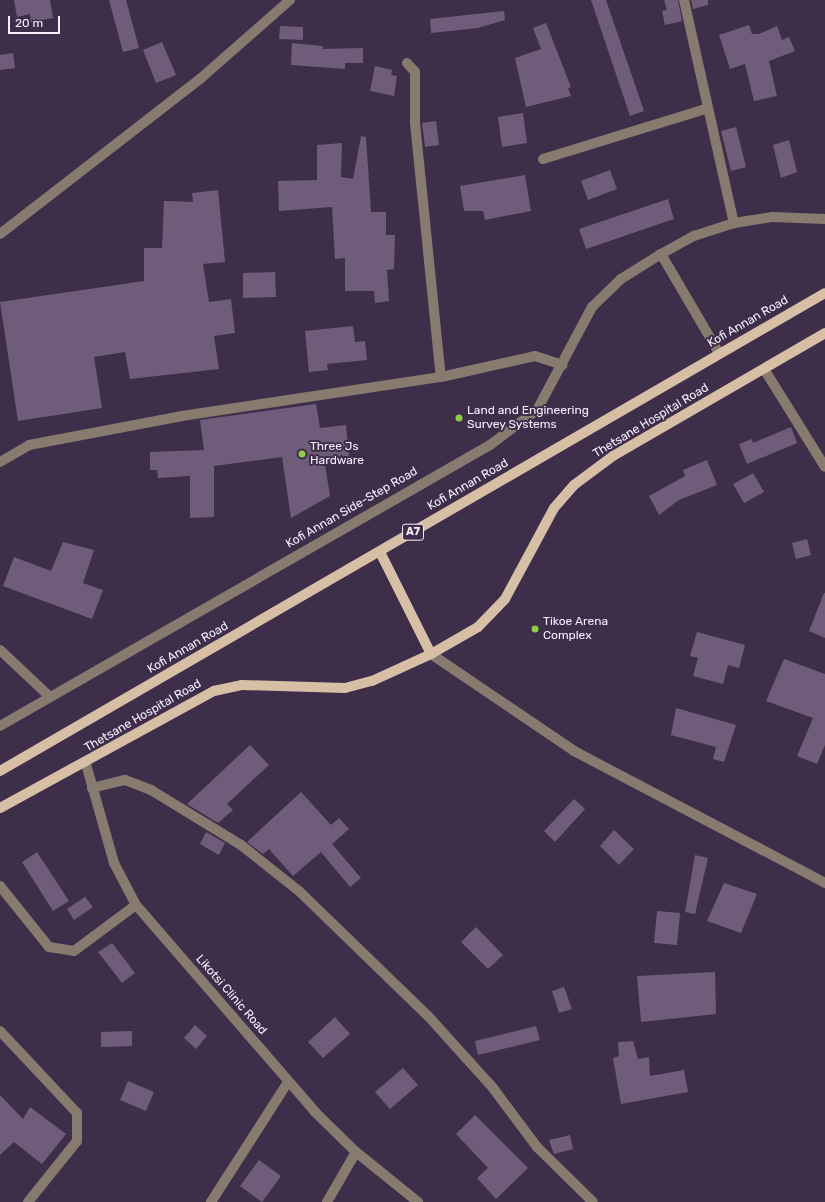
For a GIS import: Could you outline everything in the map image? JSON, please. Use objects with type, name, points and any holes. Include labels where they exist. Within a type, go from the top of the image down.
[{"type":"main road","name":"Kofi Annan Road","points":[[0,771],[380,552],[719,353],[825,293]]},
{"type":"main road","name":"Thetsane Hospital Road","points":[[0,808],[86,764],[214,690],[242,685],[345,688],[372,681],[431,654],[478,627],[505,599],[550,513],[574,485],[614,456],[825,333]]},
{"type":"main road","points":[[380,552],[431,654]]},
{"type":"street","points":[[0,234],[200,79],[290,0]]},
{"type":"street","points":[[684,0],[706,109],[734,223]]},
{"type":"street","points":[[407,63],[415,72],[415,122],[441,377]]},
{"type":"street","points":[[543,158],[706,109]]},
{"type":"street","name":"Kofi Annan Side-Step Road","points":[[0,726],[49,696],[490,445],[537,410],[563,365],[592,307],[621,279],[660,254],[694,236],[734,223],[773,217],[825,219]]},
{"type":"street","points":[[660,254],[719,353]]},
{"type":"street","points":[[0,462],[30,445],[182,416],[441,377],[534,356],[563,365]]},
{"type":"street","points":[[764,369],[825,467]]},
{"type":"street","points":[[0,650],[49,696]]},
{"type":"street","points":[[431,654],[574,751],[825,883]]},
{"type":"street","name":"Likotsi Clinic Road","points":[[86,764],[114,863],[136,905],[288,1082],[356,1152],[418,1202]]},
{"type":"street","points":[[92,788],[125,780],[150,790],[241,845],[300,892],[428,1016],[493,1088],[537,1147],[593,1202]]},
{"type":"street","points":[[0,886],[49,947],[74,951],[136,905]]},
{"type":"street","points":[[0,1031],[77,1113],[77,1141],[28,1202]]},
{"type":"street","points":[[211,1202],[288,1082]]},
{"type":"street","points":[[327,1202],[356,1152]]},
{"type":"building","points":[[14,0],[50,0],[53,18],[31,22],[30,14],[17,17]]},
{"type":"building","points":[[109,0],[126,0],[139,48],[123,52]]},
{"type":"building","points":[[591,0],[606,0],[644,111],[630,116]]},
{"type":"building","points":[[664,0],[678,0],[682,21],[665,25],[662,11],[667,10]]},
{"type":"building","points":[[691,0],[708,0],[708,5],[693,9]]},
{"type":"building","points":[[504,11],[505,20],[478,28],[431,33],[430,19]]},
{"type":"building","points":[[546,23],[571,87],[568,88],[571,96],[526,107],[515,58],[541,49],[533,28]]},
{"type":"building","points":[[749,25],[752,34],[759,34],[777,26],[782,40],[789,37],[795,51],[769,61],[777,96],[754,101],[745,64],[730,69],[719,35]]},
{"type":"building","points":[[280,26],[303,27],[303,40],[279,39]]},
{"type":"building","points":[[162,42],[176,75],[156,83],[143,50]]},
{"type":"building","points":[[292,43],[323,46],[322,49],[363,48],[363,63],[345,63],[345,69],[291,65]]},
{"type":"building","points":[[13,53],[15,68],[0,70],[0,55]]},
{"type":"building","points":[[375,66],[392,70],[391,75],[397,76],[394,96],[370,91]]},
{"type":"building","points":[[523,113],[527,143],[502,147],[498,117]]},
{"type":"building","points":[[436,121],[439,145],[425,147],[422,123]]},
{"type":"building","points":[[736,127],[746,167],[731,171],[721,131]]},
{"type":"building","points":[[361,136],[366,137],[371,212],[386,212],[386,235],[395,235],[394,269],[387,270],[389,301],[375,303],[374,291],[345,291],[345,258],[335,259],[332,207],[279,211],[278,181],[317,180],[317,145],[342,143],[341,177],[353,179]]},
{"type":"building","points":[[789,140],[797,172],[781,178],[773,145]]},
{"type":"building","points":[[610,170],[617,189],[588,200],[581,181]]},
{"type":"building","points":[[525,175],[531,211],[485,220],[483,211],[464,211],[460,186]]},
{"type":"building","points":[[218,190],[225,262],[203,264],[209,302],[231,299],[235,333],[214,336],[219,369],[130,379],[125,352],[94,357],[102,408],[18,421],[0,302],[144,281],[144,248],[162,248],[164,201],[193,202],[192,193]]},
{"type":"building","points":[[668,199],[674,219],[586,249],[579,229]]},
{"type":"building","points":[[275,272],[276,297],[243,298],[243,273]]},
{"type":"building","points":[[353,326],[355,342],[365,341],[367,360],[327,364],[328,370],[309,372],[305,331]]},
{"type":"building","points":[[316,404],[320,428],[346,425],[349,456],[324,458],[330,496],[291,518],[282,457],[214,466],[214,517],[190,518],[190,476],[158,478],[157,470],[150,470],[150,452],[204,450],[200,420]]},
{"type":"building","points":[[791,427],[797,443],[747,464],[739,444],[752,439],[753,443]]},
{"type":"building","points":[[707,460],[717,485],[679,500],[659,515],[649,496],[685,476],[683,470]]},
{"type":"building","points":[[753,473],[764,492],[744,503],[733,484]]},
{"type":"building","points":[[807,539],[811,555],[796,559],[792,543]]},
{"type":"building","points":[[63,542],[94,550],[83,583],[103,590],[92,619],[3,586],[14,557],[51,571]]},
{"type":"building","points":[[825,593],[825,638],[809,631]]},
{"type":"building","points":[[697,632],[745,645],[739,668],[728,665],[723,684],[693,676],[698,658],[690,656]]},
{"type":"building","points":[[784,659],[825,674],[825,745],[817,764],[797,756],[813,718],[766,701]]},
{"type":"building","points":[[676,708],[736,725],[724,762],[713,759],[716,747],[671,735]]},
{"type":"building","points":[[250,745],[269,765],[227,804],[233,810],[218,823],[187,804]]},
{"type":"building","points":[[301,792],[331,825],[339,818],[349,829],[332,844],[361,878],[350,887],[321,852],[293,876],[269,849],[263,854],[247,842]]},
{"type":"building","points":[[574,799],[585,809],[555,842],[544,831]]},
{"type":"building","points":[[614,830],[634,849],[619,865],[600,846]]},
{"type":"building","points":[[206,832],[225,843],[219,855],[200,844]]},
{"type":"building","points":[[37,852],[69,901],[53,911],[22,862]]},
{"type":"building","points":[[695,855],[708,858],[695,914],[685,912]]},
{"type":"building","points":[[724,883],[757,894],[741,933],[707,921]]},
{"type":"building","points":[[85,897],[93,907],[74,920],[67,909]]},
{"type":"building","points":[[657,911],[680,913],[677,945],[654,943]]},
{"type":"building","points":[[476,927],[503,955],[488,969],[461,942]]},
{"type":"building","points":[[112,943],[135,973],[122,983],[98,952]]},
{"type":"building","points":[[715,972],[716,1014],[641,1022],[637,976]]},
{"type":"building","points":[[564,987],[572,1009],[559,1013],[552,991]]},
{"type":"building","points":[[335,1017],[350,1034],[323,1058],[308,1042]]},
{"type":"building","points":[[195,1025],[207,1036],[196,1049],[184,1038]]},
{"type":"building","points":[[536,1026],[540,1040],[478,1055],[475,1041]]},
{"type":"building","points":[[132,1031],[132,1046],[101,1047],[101,1032]]},
{"type":"building","points":[[633,1041],[638,1059],[649,1057],[650,1076],[684,1070],[688,1092],[621,1104],[613,1058],[619,1056],[618,1042]]},
{"type":"building","points":[[403,1068],[418,1085],[390,1109],[375,1092]]},
{"type":"building","points":[[128,1081],[154,1092],[146,1111],[120,1100]]},
{"type":"building","points":[[0,1095],[23,1119],[30,1107],[66,1134],[42,1164],[14,1142],[0,1155]]},
{"type":"building","points":[[475,1115],[528,1168],[496,1199],[477,1178],[488,1168],[456,1134]]},
{"type":"building","points":[[570,1135],[573,1149],[554,1154],[549,1140]]},
{"type":"building","points":[[259,1160],[281,1176],[262,1202],[240,1186]]},
{"type":"place","name":"Land and Engineering Survey Systems","points":[[459,418]]},
{"type":"place","name":"Three Js Hardware","points":[[302,454]]},
{"type":"place","name":"Tikoe Arena Complex","points":[[535,629]]}]
